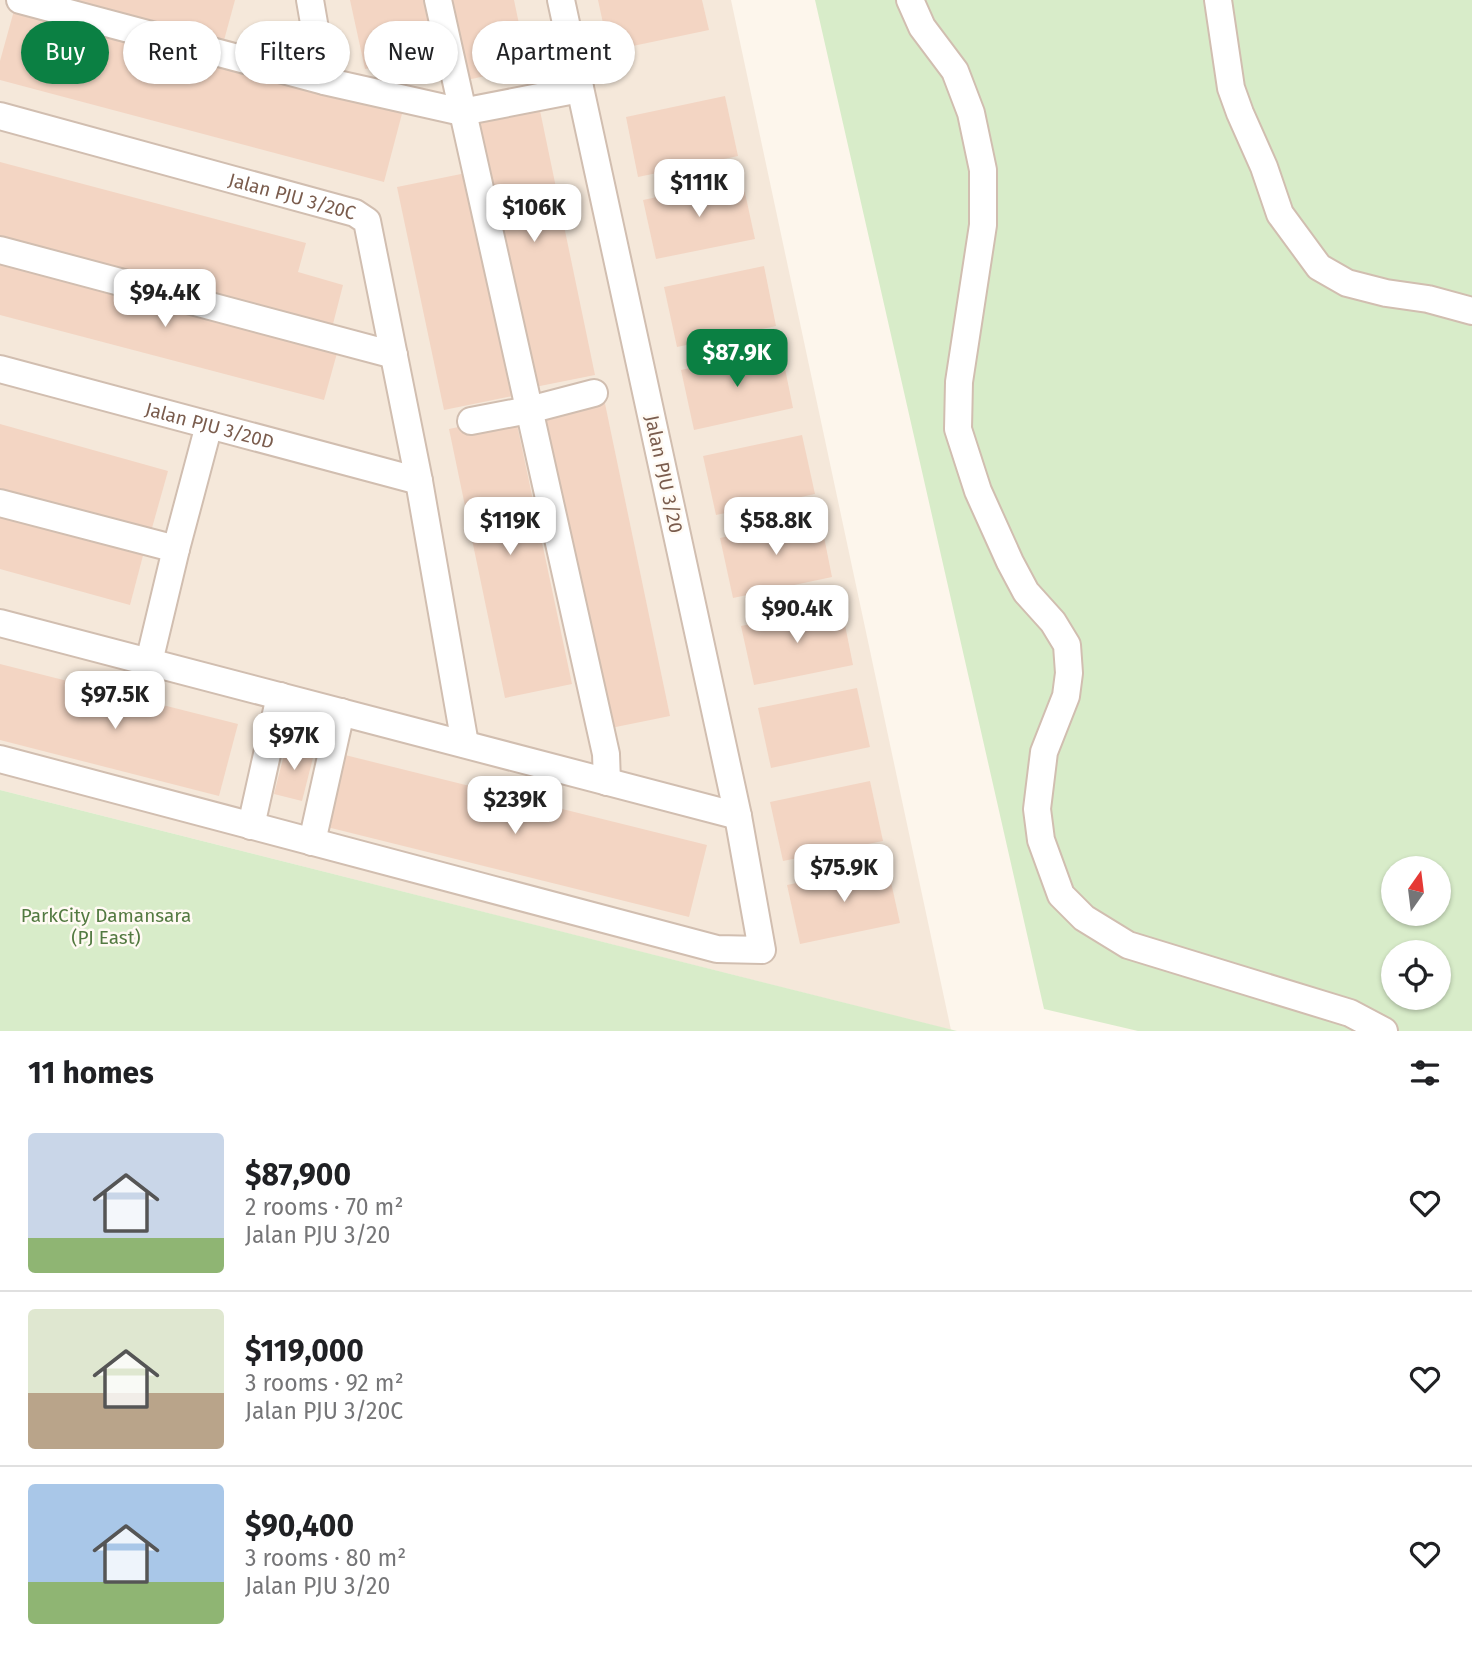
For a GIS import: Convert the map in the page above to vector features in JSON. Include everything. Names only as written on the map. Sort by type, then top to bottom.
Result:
[{"type":"street","points":[[20,0],[235,57]]},
{"type":"street","points":[[310,0],[314,21]]},
{"type":"street","points":[[438,0],[606,754],[607,782]]},
{"type":"street","name":"Jalan PJU 3/20","points":[[312,842],[717,949],[762,950],[738,816],[561,0]]},
{"type":"street","points":[[910,0],[922,27],[955,71],[971,113],[983,170],[983,225],[959,382],[958,429],[978,491],[1010,562],[1026,592],[1053,622],[1068,645],[1066,696],[1044,752],[1037,809],[1041,840],[1061,895],[1084,918],[1128,945],[1350,1013],[1384,1031]]},
{"type":"street","points":[[1218,0],[1231,88],[1240,113],[1264,167],[1280,214],[1319,267],[1347,283],[1472,311]]},
{"type":"street","points":[[337,84],[462,112],[580,89]]},
{"type":"street","name":"Jalan PJU 3/20C","points":[[0,117],[355,213],[367,221],[419,481],[466,744]]},
{"type":"street","points":[[0,250],[394,355]]},
{"type":"street","name":"Jalan PJU 3/20D","points":[[0,369],[419,481]]},
{"type":"street","points":[[471,421],[529,410],[594,393]]},
{"type":"street","points":[[149,662],[209,425]]},
{"type":"street","points":[[0,503],[176,549]]},
{"type":"street","points":[[0,624],[738,816]]},
{"type":"street","points":[[251,826],[280,696]]},
{"type":"street","points":[[0,759],[312,842],[341,712]]},
{"type":"shaded area","points":[[0,0],[731,0],[951,1030],[0,790]]},
{"type":"green space","points":[[815,0],[1472,0],[1472,1031],[1138,1031],[1044,1009]]},
{"type":"green space","name":"ParkCity Damansara (PJ East)","points":[[0,790],[957,1031],[0,1031]]},
{"type":"building","points":[[65,0],[235,0],[223,44],[221,21],[140,21]]},
{"type":"building","points":[[350,0],[426,0],[431,21],[364,21],[364,64]]},
{"type":"building","points":[[445,0],[514,0],[518,21],[472,21],[472,79],[462,81],[458,62],[458,21],[449,21]]},
{"type":"building","points":[[598,0],[702,0],[709,30],[635,46],[635,21],[603,21]]},
{"type":"building","points":[[15,7],[68,21],[21,21],[21,84],[109,84],[109,32],[123,36],[123,84],[221,84],[221,62],[235,65],[235,84],[305,84],[403,110],[384,182],[0,80],[0,61]]},
{"type":"building","points":[[725,96],[738,156],[638,177],[626,117]]},
{"type":"building","points":[[538,101],[595,375],[530,388],[473,114]]},
{"type":"building","points":[[0,162],[306,243],[298,272],[343,285],[333,324],[0,236]]},
{"type":"building","points":[[466,173],[513,396],[444,410],[397,187]]},
{"type":"building","points":[[742,179],[755,239],[656,259],[643,200]]},
{"type":"building","points":[[0,256],[339,346],[324,400],[0,315]]},
{"type":"building","points":[[764,266],[776,326],[677,347],[664,287]]},
{"type":"building","points":[[781,349],[793,408],[694,430],[681,370]]},
{"type":"building","points":[[603,394],[670,716],[601,730],[533,408]]},
{"type":"building","points":[[515,415],[572,684],[505,698],[449,429]]},
{"type":"building","points":[[0,424],[168,471],[150,535],[0,494]]},
{"type":"building","points":[[802,435],[815,494],[716,515],[703,456]]},
{"type":"building","points":[[0,508],[145,548],[130,605],[0,569]]},
{"type":"building","points":[[820,517],[832,577],[733,598],[720,538]]},
{"type":"building","points":[[841,605],[853,665],[754,685],[741,626]]},
{"type":"building","points":[[0,664],[238,724],[219,796],[0,740]]},
{"type":"building","points":[[857,688],[870,747],[771,768],[758,708]]},
{"type":"building","points":[[287,743],[315,750],[302,801],[274,794]]},
{"type":"building","points":[[341,754],[707,845],[689,917],[323,826]]},
{"type":"building","points":[[870,781],[883,841],[783,861],[770,802]]},
{"type":"building","points":[[887,864],[900,923],[800,944],[787,885]]}]
